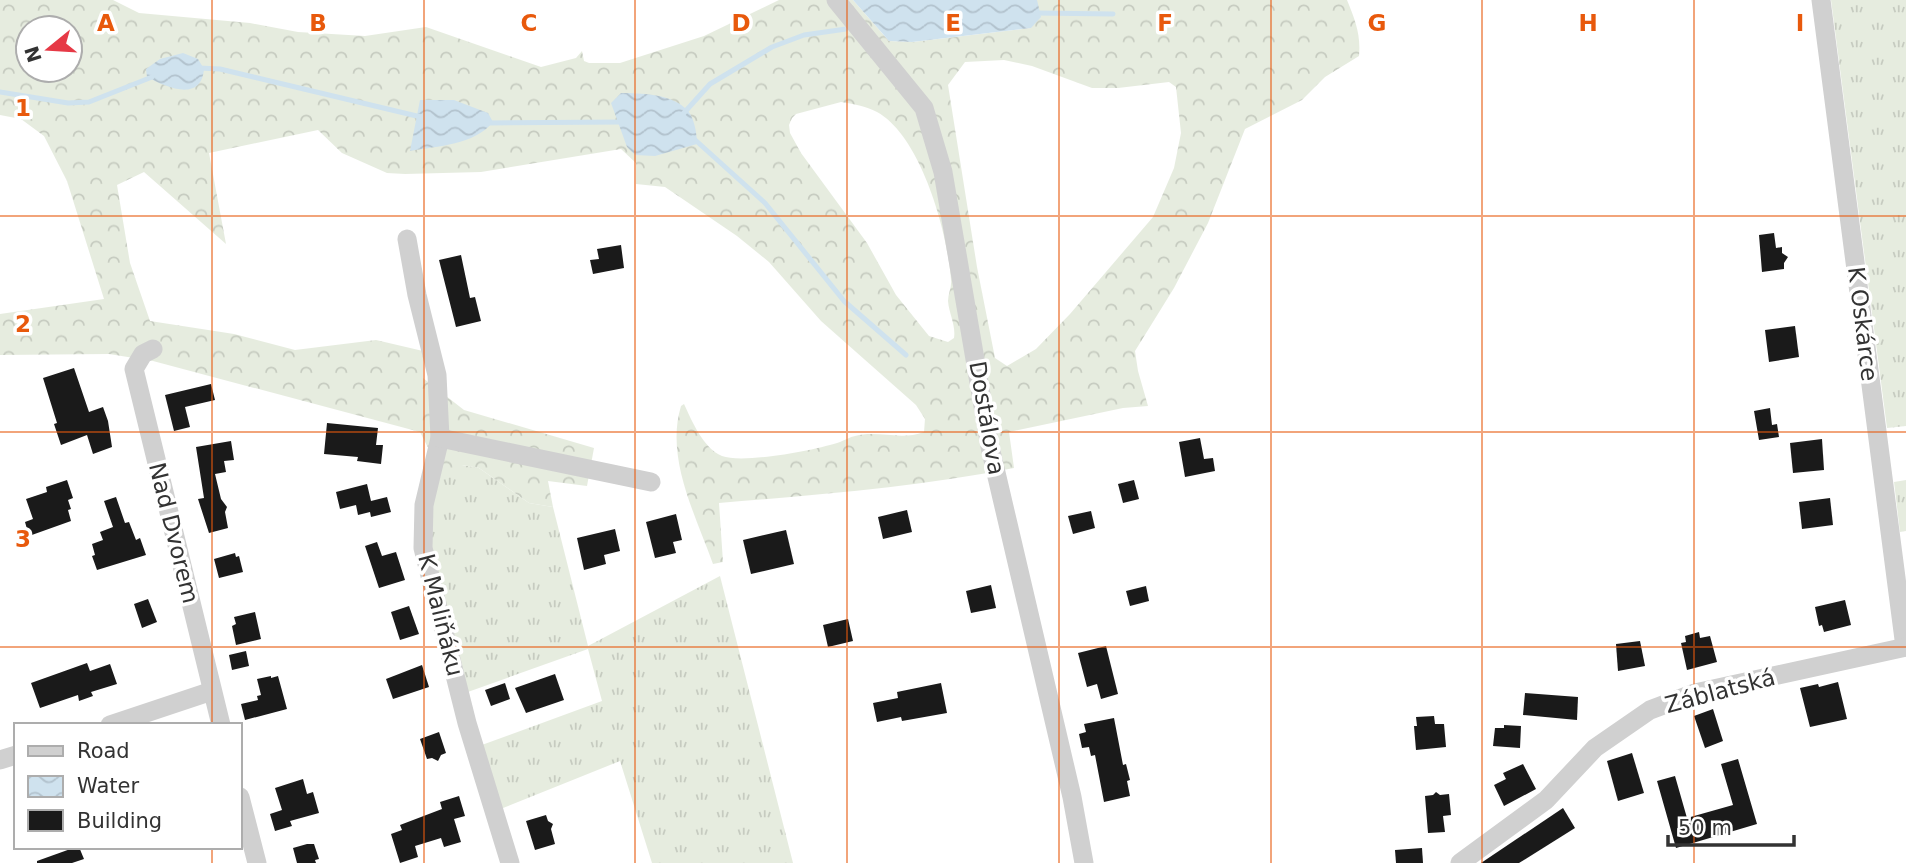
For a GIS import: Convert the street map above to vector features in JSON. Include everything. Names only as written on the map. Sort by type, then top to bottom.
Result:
[{"type":"street","name":"Dostálova","points":[[836,0],[924,108],[943,172],[990,447],[1072,797],[1084,863]]},
{"type":"street","name":"K Oskárce","points":[[1821,0],[1905,647]]},
{"type":"street","name":"K Maliňáku","points":[[407,239],[417,295],[437,375],[440,438],[424,505],[423,548],[467,723],[510,863]]},
{"type":"street","name":"Nad Dvorem","points":[[153,349],[142,354],[134,369],[220,723]]},
{"type":"street","points":[[440,438],[651,482]]},
{"type":"street","name":"Záblatská","points":[[1460,863],[1546,800],[1595,748],[1650,710],[1695,693],[1905,647]]},
{"type":"street","points":[[116,723],[212,691]]},
{"type":"street","points":[[242,805],[257,863]]},
{"type":"green space","points":[[0,0],[113,0],[139,13],[250,23],[298,32],[365,36],[426,27],[541,67],[576,58],[582,51],[584,61],[589,63],[620,63],[704,36],[779,0],[853,0],[889,41],[912,42],[1031,28],[1037,0],[1347,0],[1359,41],[1359,56],[1325,77],[1302,100],[1245,129],[1208,223],[1174,288],[1135,351],[1148,406],[1123,408],[1009,432],[1014,468],[904,485],[719,503],[723,562],[713,564],[691,507],[680,466],[677,426],[681,406],[684,404],[709,447],[722,456],[732,458],[798,452],[864,434],[915,435],[924,432],[925,419],[916,405],[821,321],[769,262],[737,236],[665,187],[636,184],[636,163],[621,149],[481,172],[405,174],[387,173],[342,153],[318,130],[209,153],[226,244],[144,172],[117,185],[130,263],[150,321],[234,334],[295,350],[376,340],[423,351],[423,378],[464,410],[594,448],[587,486],[548,481],[553,507],[529,503],[479,468],[462,465],[448,478],[442,475],[420,432],[153,361],[109,354],[0,355],[0,314],[104,299],[67,181],[44,136],[21,119],[0,115]],"holes":[[[1004,60],[1032,66],[1092,88],[1169,82],[1176,87],[1181,133],[1174,168],[1153,217],[1070,314],[1036,349],[1007,366],[995,358],[977,267],[948,85],[965,62]],[[841,102],[868,108],[893,124],[919,163],[938,213],[949,260],[951,285],[948,301],[954,338],[948,342],[929,336],[896,295],[867,243],[801,153],[790,133],[789,125],[796,114]]]},
{"type":"green space","points":[[1831,0],[1906,0],[1906,426],[1887,428]]},
{"type":"green space","points":[[462,465],[479,468],[529,503],[553,507],[588,646],[720,576],[793,863],[652,863],[620,761],[498,810],[479,746],[602,701],[588,649],[465,693],[429,554],[427,506],[438,466]]},
{"type":"green space","points":[[1906,480],[1906,531],[1900,532],[1894,482]]},
{"type":"water","points":[[853,0],[1037,0],[1041,17],[1031,28],[912,42],[889,41]]},
{"type":"water","points":[[183,53],[198,59],[204,69],[197,86],[182,90],[147,77],[146,69],[160,59]]},
{"type":"water","points":[[621,93],[654,95],[679,103],[693,120],[697,144],[655,156],[635,155],[627,147],[611,103]]},
{"type":"water","points":[[420,100],[454,100],[488,113],[493,122],[476,136],[466,140],[410,151]]},
{"type":"building","points":[[1774,233],[1776,248],[1782,247],[1782,253],[1788,257],[1784,269],[1762,272],[1759,235]]},
{"type":"building","points":[[621,245],[624,268],[593,274],[590,260],[599,259],[597,249]]},
{"type":"building","points":[[461,255],[470,298],[475,297],[481,321],[456,327],[439,260]]},
{"type":"building","points":[[1795,326],[1799,357],[1769,362],[1765,330]]},
{"type":"building","points":[[74,368],[89,412],[103,407],[108,421],[112,447],[93,454],[87,435],[61,445],[43,378]]},
{"type":"building","points":[[211,384],[215,400],[185,407],[190,427],[174,431],[165,395]]},
{"type":"building","points":[[1770,408],[1772,425],[1777,424],[1779,437],[1759,440],[1754,411]]},
{"type":"building","points":[[327,423],[378,428],[376,445],[383,445],[381,464],[357,461],[358,457],[324,454]]},
{"type":"building","points":[[1200,438],[1204,459],[1213,458],[1215,471],[1185,477],[1179,442]]},
{"type":"building","points":[[1822,439],[1824,470],[1793,473],[1790,443]]},
{"type":"building","points":[[231,441],[234,460],[224,461],[226,472],[215,474],[221,499],[227,507],[225,512],[228,528],[209,533],[198,499],[204,498],[196,447]]},
{"type":"building","points":[[67,480],[73,498],[68,500],[71,521],[29,536],[25,522],[33,519],[26,499],[47,492],[46,487]]},
{"type":"building","points":[[1134,480],[1139,499],[1123,503],[1118,484]]},
{"type":"building","points":[[367,484],[371,501],[387,497],[391,512],[371,517],[370,512],[358,515],[356,505],[340,509],[336,492]]},
{"type":"building","points":[[116,497],[125,523],[129,522],[136,540],[140,538],[146,555],[97,570],[92,556],[95,555],[92,544],[103,540],[100,532],[113,527],[104,501]]},
{"type":"building","points":[[1830,498],[1833,525],[1802,529],[1799,502]]},
{"type":"building","points":[[907,510],[912,532],[883,539],[878,517]]},
{"type":"building","points":[[1091,511],[1095,528],[1073,534],[1068,516]]},
{"type":"building","points":[[676,514],[682,540],[673,542],[676,553],[655,558],[646,522]]},
{"type":"building","points":[[615,529],[620,551],[604,555],[606,564],[584,570],[577,538]]},
{"type":"building","points":[[786,530],[794,564],[751,574],[743,540]]},
{"type":"building","points":[[377,542],[382,556],[396,552],[405,580],[379,588],[365,546]]},
{"type":"building","points":[[235,553],[236,557],[239,556],[243,572],[219,578],[214,559]]},
{"type":"building","points":[[991,585],[996,608],[971,613],[966,591]]},
{"type":"building","points":[[1146,586],[1149,601],[1130,606],[1126,591]]},
{"type":"building","points":[[148,599],[157,622],[142,628],[134,604]]},
{"type":"building","points":[[1845,600],[1851,625],[1824,632],[1822,625],[1819,626],[1815,607]]},
{"type":"building","points":[[409,606],[419,634],[400,640],[391,612]]},
{"type":"building","points":[[255,612],[261,639],[236,645],[232,626],[236,624],[234,617]]},
{"type":"building","points":[[848,619],[853,641],[828,647],[823,625]]},
{"type":"building","points":[[1699,632],[1700,638],[1710,636],[1717,662],[1687,670],[1681,643],[1686,642],[1685,636]]},
{"type":"building","points":[[1640,641],[1645,666],[1618,671],[1616,644]]},
{"type":"building","points":[[1106,646],[1118,694],[1101,699],[1097,684],[1087,687],[1078,653]]},
{"type":"building","points":[[246,651],[249,666],[232,670],[229,655]]},
{"type":"building","points":[[87,663],[90,671],[110,664],[117,684],[91,692],[93,696],[79,701],[78,695],[40,708],[31,683]]},
{"type":"building","points":[[422,665],[429,687],[393,699],[386,679]]},
{"type":"building","points":[[555,674],[564,700],[526,713],[515,688]]},
{"type":"building","points":[[278,676],[287,709],[245,720],[241,704],[258,700],[257,696],[261,695],[257,679]]},
{"type":"building","points":[[1838,682],[1847,719],[1810,727],[1800,688]]},
{"type":"building","points":[[505,683],[510,699],[491,706],[485,690]]},
{"type":"building","points":[[941,683],[947,713],[902,721],[901,717],[877,722],[873,703],[898,698],[897,692]]},
{"type":"building","points":[[1525,693],[1578,697],[1577,720],[1523,715]]},
{"type":"building","points":[[1713,709],[1723,741],[1705,748],[1694,716]]},
{"type":"building","points":[[1434,716],[1435,724],[1444,724],[1446,747],[1416,750],[1416,717]]},
{"type":"building","points":[[1114,718],[1123,765],[1126,764],[1130,780],[1127,781],[1130,796],[1104,802],[1095,755],[1091,756],[1089,747],[1082,748],[1079,734],[1086,732],[1084,724]]},
{"type":"building","points":[[1504,725],[1521,726],[1520,748],[1493,746],[1495,728],[1504,728]]},
{"type":"building","points":[[439,732],[446,753],[441,755],[438,761],[427,759],[420,739]]},
{"type":"building","points":[[1632,753],[1644,793],[1618,801],[1607,761]]},
{"type":"building","points":[[1738,759],[1757,824],[1676,848],[1657,781],[1675,776],[1687,818],[1733,805],[1721,764]]},
{"type":"building","points":[[1523,764],[1536,789],[1504,806],[1494,785],[1506,779],[1503,773]]},
{"type":"building","points":[[303,779],[307,794],[313,792],[319,813],[290,821],[292,826],[275,831],[270,814],[282,810],[275,788]]},
{"type":"building","points":[[1436,792],[1440,795],[1449,794],[1451,815],[1443,816],[1445,832],[1428,833],[1425,796]]},
{"type":"building","points":[[459,796],[465,816],[454,819],[461,842],[444,847],[441,838],[415,846],[418,857],[400,863],[391,834],[402,830],[400,825],[442,809],[440,802]]},
{"type":"building","points":[[1563,808],[1575,828],[1519,863],[1481,863]]},
{"type":"building","points":[[546,815],[548,821],[553,824],[551,829],[555,844],[535,850],[526,821]]},
{"type":"building","points":[[314,844],[319,859],[315,860],[316,863],[297,863],[293,848]]},
{"type":"building","points":[[1422,848],[1423,863],[1396,863],[1395,850]]},
{"type":"building","points":[[70,849],[80,849],[84,859],[72,863],[37,861]]},
{"type":"waterway","points":[[1036,13],[1113,14]]},
{"type":"waterway","points":[[683,114],[710,84],[772,47],[804,35],[846,29]]},
{"type":"waterway","points":[[199,68],[220,69],[421,117]]},
{"type":"waterway","points":[[0,92],[68,103],[89,102],[152,77]]},
{"type":"waterway","points":[[487,123],[624,122]]},
{"type":"waterway","points":[[693,138],[765,203],[844,301],[906,355]]}]
